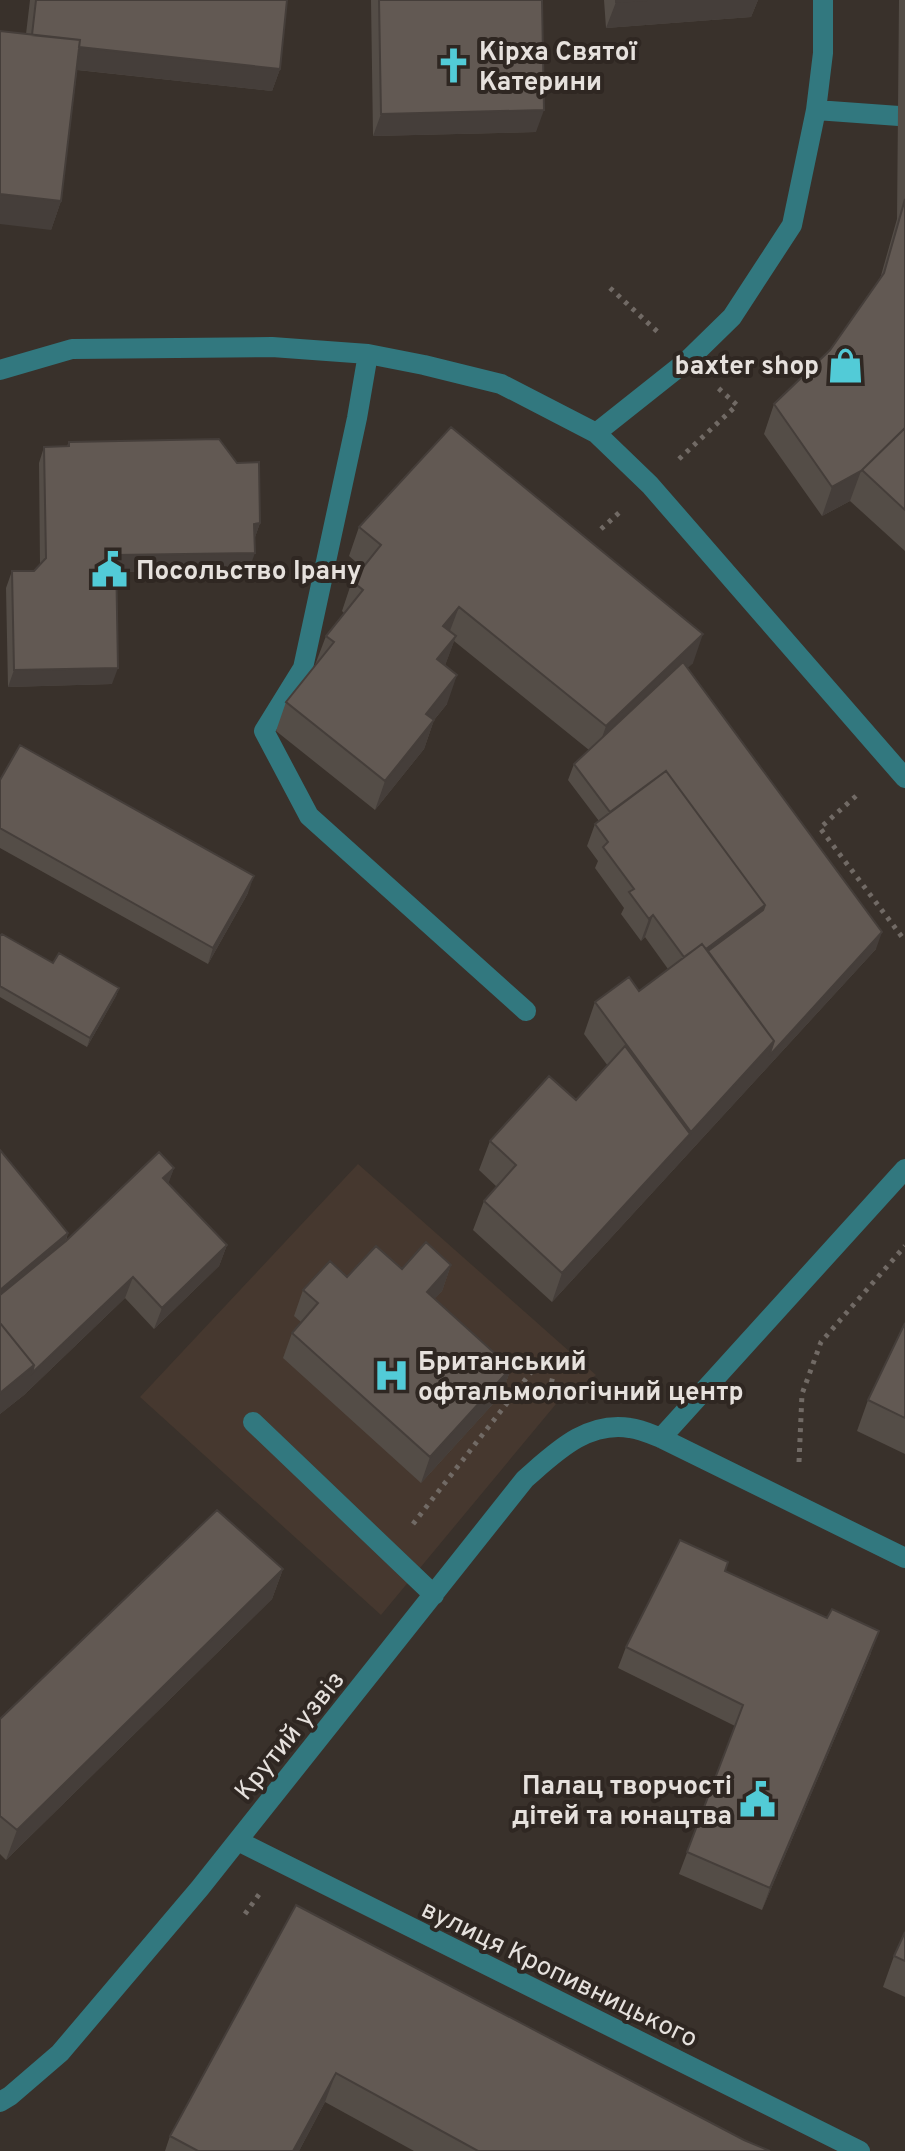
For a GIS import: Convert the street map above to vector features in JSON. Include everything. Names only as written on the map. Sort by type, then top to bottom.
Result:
[{"type":"street","points":[[596,433],[688,360],[732,317],[792,225],[816,110],[823,53],[823,0]]},
{"type":"street","points":[[816,110],[899,116]]},
{"type":"street","points":[[0,370],[72,349],[272,347],[368,354],[501,384],[596,433],[650,485],[905,778]]},
{"type":"street","points":[[368,354],[303,668],[264,731],[309,816],[526,1011]]},
{"type":"street","points":[[905,1169],[661,1438],[905,1558]]},
{"type":"street","points":[[253,1422],[434,1595]]},
{"type":"street","name":"Крутий узвіз","points":[[0,2102],[60,2053],[200,1888],[525,1479],[564,1445],[595,1428],[629,1428],[661,1438]]},
{"type":"street","name":"вулиця Кропивницького","points":[[238,1841],[860,2151]]},
{"type":"path","points":[[856,796],[820,828],[905,941]]},
{"type":"path","points":[[799,1467],[802,1394],[821,1342],[905,1246]]},
{"type":"path","points":[[390,1554],[539,1362],[554,1372],[549,1392]]},
{"type":"shaded area","points":[[358,1164],[596,1375],[556,1404],[381,1615],[140,1397]]},
{"type":"building","points":[[36,0],[287,0],[280,69],[79,47],[80,40],[32,35]]},
{"type":"building","name":"Кірха Святої Катерини","points":[[379,0],[542,0],[544,110],[381,114]]},
{"type":"building","points":[[0,31],[80,40],[61,201],[0,194]]},
{"type":"building","points":[[905,199],[905,428],[861,471],[832,487],[774,404],[830,350],[884,273]]},
{"type":"building","points":[[451,427],[703,634],[606,726],[459,607],[443,626],[456,636],[437,659],[457,675],[426,714],[434,720],[385,781],[286,702],[334,642],[326,636],[363,590],[352,581],[381,545],[359,527]]},
{"type":"building","points":[[905,428],[905,510],[862,470]]},
{"type":"building","name":"Посольство Ірану","points":[[219,439],[237,463],[259,462],[260,523],[254,524],[255,553],[116,555],[118,668],[14,670],[12,571],[34,571],[46,558],[44,447],[69,446],[69,442]]},
{"type":"building","points":[[683,662],[882,932],[769,1056],[774,1041],[708,951],[763,910],[765,905],[666,771],[610,812],[574,764]]},
{"type":"building","points":[[20,745],[254,876],[213,948],[0,828],[0,780]]},
{"type":"building","points":[[666,771],[765,905],[706,949],[702,944],[684,957],[653,915],[649,919],[629,892],[634,889],[603,847],[608,842],[595,824]]},
{"type":"building","points":[[2,934],[53,963],[59,953],[119,988],[90,1038],[0,986]]},
{"type":"building","points":[[702,944],[774,1041],[691,1132],[595,1002],[629,977],[639,991]]},
{"type":"building","points":[[625,1046],[690,1134],[562,1273],[484,1201],[516,1165],[490,1141],[549,1076],[576,1100]]},
{"type":"building","points":[[0,1150],[68,1233],[0,1290]]},
{"type":"building","points":[[159,1152],[174,1168],[163,1178],[227,1245],[162,1308],[133,1277],[32,1373],[34,1365],[0,1323],[0,1295],[66,1241]]},
{"type":"building","name":"Британський офтальмологічний центр","points":[[426,1242],[451,1265],[427,1292],[511,1368],[430,1457],[292,1333],[318,1303],[303,1290],[330,1261],[347,1277],[376,1246],[402,1269]]},
{"type":"building","points":[[0,1323],[34,1365],[0,1393]]},
{"type":"building","points":[[905,1323],[905,1418],[868,1400]]},
{"type":"building","points":[[217,1510],[283,1569],[17,1830],[0,1816],[0,1719]]},
{"type":"building","name":"Палац творчості дітей та юнацтва","points":[[680,1540],[728,1562],[725,1571],[827,1618],[832,1609],[879,1631],[770,1888],[687,1852],[743,1705],[626,1647]]},
{"type":"building","points":[[296,1905],[770,2151],[478,2151],[336,2073],[293,2151],[198,2151],[170,2136]]},
{"type":"building","points":[[905,1932],[905,1961],[894,1956]]},
{"type":"place","name":"Кірха Святої Катерини","points":[[453,66]]},
{"type":"place","name":"baxter shop","points":[[845,365]]},
{"type":"place","name":"Посольство Ірану","points":[[110,570]]},
{"type":"place","name":"Британський офтальмологічний центр","points":[[392,1376]]},
{"type":"place","name":"Палац творчості дітей та юнацтва","points":[[758,1800]]}]
